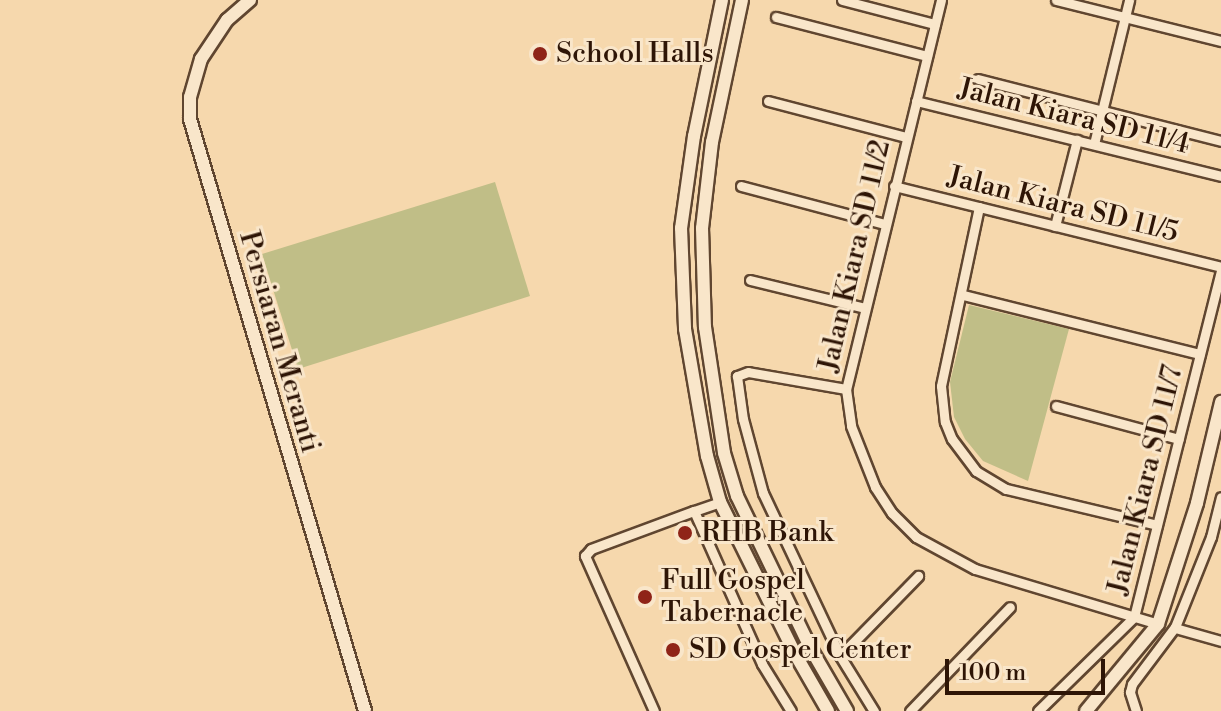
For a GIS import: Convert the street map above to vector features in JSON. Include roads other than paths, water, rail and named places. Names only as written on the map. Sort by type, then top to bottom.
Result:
[{"type":"main road","name":"Persiaran Meranti","points":[[250,0],[227,20],[201,59],[190,97],[190,119],[365,711]]},
{"type":"main road","points":[[722,0],[694,136],[681,228],[685,329],[707,456],[720,502],[794,652],[828,711]]},
{"type":"main road","points":[[742,0],[710,157],[702,228],[705,327],[724,453],[737,496],[811,649],[847,711]]},
{"type":"main road","points":[[1086,711],[1158,624],[1217,439],[1221,402]]},
{"type":"street","points":[[842,0],[935,24]]},
{"type":"street","name":"Jalan Kiara SD 11/2","points":[[941,0],[846,389],[851,426],[875,487],[892,513],[916,537],[975,569],[1158,624]]},
{"type":"street","points":[[1056,0],[1221,41]]},
{"type":"street","points":[[1094,144],[1129,0]]},
{"type":"street","points":[[776,17],[927,56]]},
{"type":"street","points":[[978,79],[1221,141]]},
{"type":"street","points":[[768,101],[906,137]]},
{"type":"street","name":"Jalan Kiara SD 11/4","points":[[916,101],[1221,176]]},
{"type":"street","points":[[1055,226],[1077,140]]},
{"type":"street","points":[[741,186],[885,224]]},
{"type":"street","name":"Jalan Kiara SD 11/5","points":[[894,186],[1221,268]]},
{"type":"street","points":[[979,207],[941,396],[945,422],[961,455],[976,471],[1006,489],[1157,525]]},
{"type":"street","name":"Jalan Kiara SD 11/7","points":[[1038,711],[1134,617],[1221,268]]},
{"type":"street","points":[[750,280],[865,308]]},
{"type":"street","points":[[963,295],[1200,354]]},
{"type":"street","points":[[846,389],[739,373],[737,381],[743,419],[763,493],[840,656],[874,711]]},
{"type":"street","points":[[1056,406],[1179,439]]},
{"type":"street","points":[[1136,711],[1130,692],[1132,684],[1175,628],[1216,539],[1221,497]]},
{"type":"street","points":[[654,711],[586,553],[720,502]]},
{"type":"street","points":[[694,511],[762,664],[791,711]]},
{"type":"street","points":[[840,656],[918,576]]},
{"type":"street","points":[[910,711],[1010,607]]},
{"type":"street","points":[[1175,628],[1221,641]]},
{"type":"place","name":"School Halls","points":[[540,54]]},
{"type":"place","name":"RHB Bank","points":[[685,533]]},
{"type":"place","name":"Full Gospel Tabernacle","points":[[645,597]]},
{"type":"place","name":"SD Gospel Center","points":[[673,650]]}]
